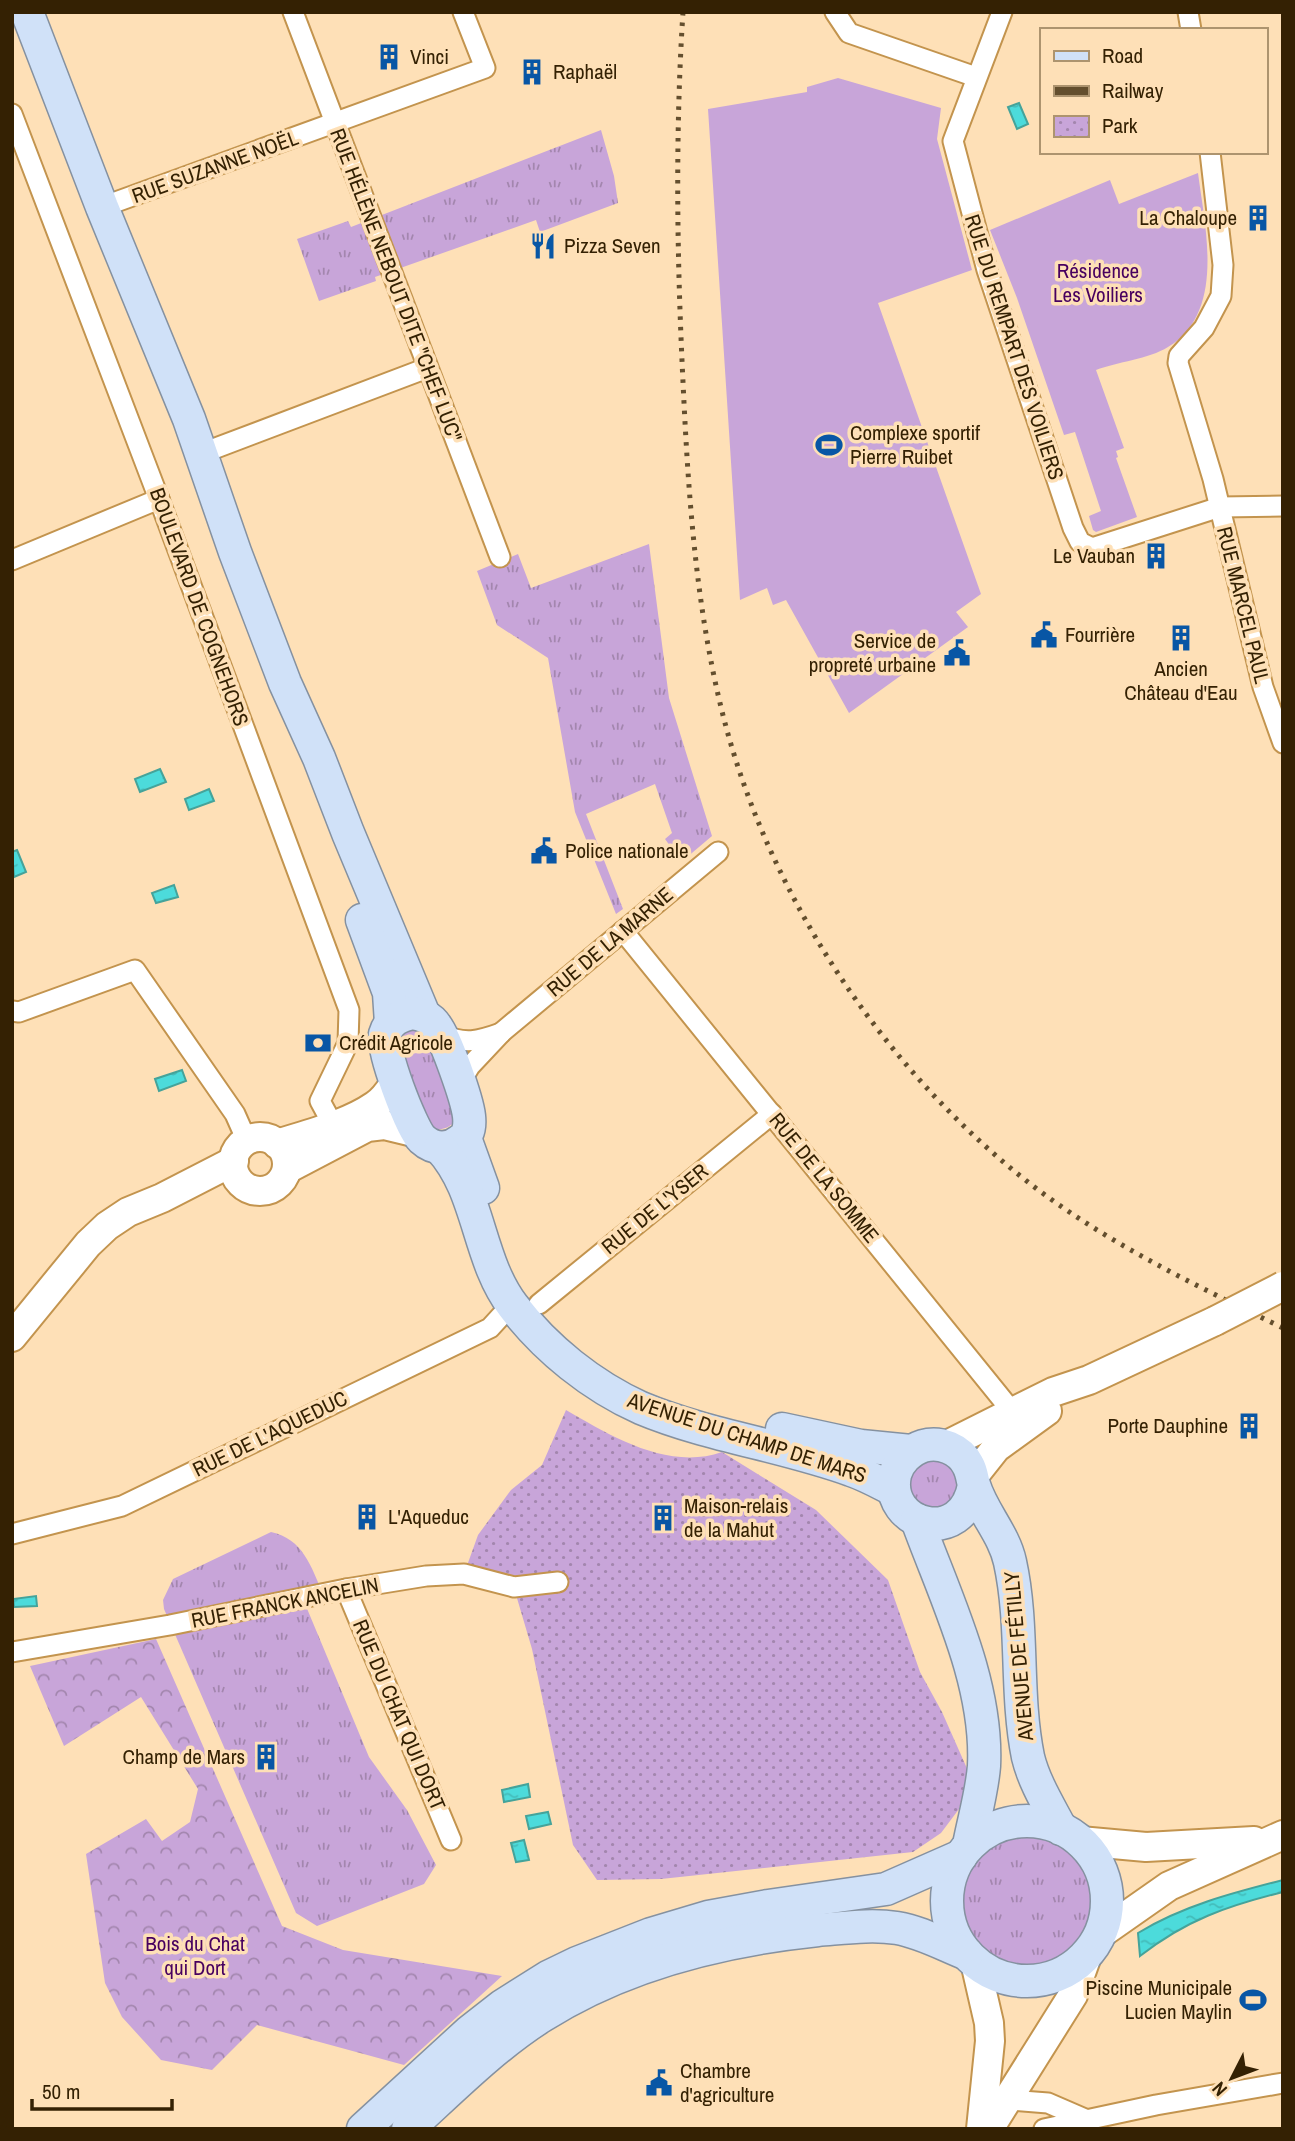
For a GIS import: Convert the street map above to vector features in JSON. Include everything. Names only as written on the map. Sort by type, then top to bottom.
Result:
[{"type":"main road","name":"BOULEVARD DE COGNEHORS","points":[[27,12],[189,419],[234,552],[285,683],[459,1084],[469,1113],[468,1131],[441,1139]]},
{"type":"main road","name":"BOULEVARD DE COGNEHORS","points":[[104,211],[117,282],[206,512],[234,552]]},
{"type":"main road","name":"BOULEVARD DE COGNEHORS","points":[[285,683],[304,763],[389,993],[391,1023],[385,1034],[384,1044],[396,1081]]},
{"type":"main road","points":[[391,1023],[401,1016],[413,1013],[433,1025]]},
{"type":"main road","points":[[282,1156],[333,1125],[374,1106],[386,1096],[396,1081]]},
{"type":"main road","name":"AVENUE DU CHAMP DE MARS","points":[[396,1081],[441,1139],[511,1262],[537,1333],[571,1364],[590,1379],[634,1404],[736,1439],[850,1470],[894,1490]]},
{"type":"main road","points":[[282,1156],[367,1127],[384,1125],[441,1139]]},
{"type":"main road","points":[[12,1337],[88,1244],[107,1226],[128,1212],[162,1198],[262,1138],[282,1156]]},
{"type":"main road","points":[[240,1151],[234,1169],[241,1184],[256,1191],[279,1184],[282,1156]]},
{"type":"main road","points":[[973,1481],[968,1464],[958,1453],[945,1446],[933,1444],[911,1451],[901,1462],[895,1475],[894,1490],[906,1513],[917,1520],[935,1524],[950,1521],[967,1507],[973,1481],[1018,1419],[1053,1392],[1089,1380],[1283,1286]]},
{"type":"main road","name":"AVENUE DU CHAMP DE MARS","points":[[525,1304],[552,1320],[584,1350],[627,1378],[651,1388],[732,1415],[811,1436],[862,1446],[911,1451]]},
{"type":"main road","points":[[945,1446],[1018,1419]]},
{"type":"main road","name":"AVENUE DE FÉTILLY","points":[[973,1481],[1010,1559],[1016,1597],[1020,1688],[1028,1756],[1033,1774],[1070,1835]]},
{"type":"main road","name":"AVENUE DE FÉTILLY","points":[[917,1520],[970,1664],[980,1712],[984,1766],[965,1851]]},
{"type":"main road","points":[[363,2129],[470,2031],[502,2006],[548,1977],[577,1963],[638,1938],[708,1917],[758,1907],[886,1889],[965,1851],[994,1828],[1011,1822],[1045,1823],[1070,1835],[1092,1854],[1101,1870],[1105,1886],[1105,1919],[1073,1995],[1032,2063],[997,2099],[981,2129]]},
{"type":"main road","points":[[1070,1835],[1146,1847],[1275,1838]]},
{"type":"main road","points":[[408,2129],[490,2054],[542,2016],[590,1990],[658,1963],[743,1939],[848,1927],[897,1928],[920,1934],[971,1958],[990,1972],[1007,1979],[1042,1980],[1075,1965],[1094,1944],[1169,1886],[1275,1838]]},
{"type":"main road","points":[[965,1851],[953,1871],[947,1903],[949,1920],[956,1938],[971,1958],[989,2023],[997,2099],[989,2129]]},
{"type":"street","name":"RUE HÉLÈNE NEBOUT DITE \"CHEF LUC\"","points":[[293,12],[500,557]]},
{"type":"street","name":"RUE SUZANNE NOËL","points":[[104,211],[485,68],[463,12]]},
{"type":"street","points":[[835,12],[849,33],[976,77]]},
{"type":"street","name":"RUE DU REMPART DES VOILIERS","points":[[1002,12],[953,141],[987,270],[1080,542],[1092,548],[1220,507],[1283,506]]},
{"type":"street","name":"BOULEVARD DE COGNEHORS","points":[[12,114],[349,1010],[348,1043],[320,1101],[333,1125]]},
{"type":"street","name":"RUE MARCEL PAUL","points":[[1210,154],[1223,265],[1221,296],[1209,320],[1179,356],[1178,363],[1220,507],[1263,687],[1283,743]]},
{"type":"street","points":[[200,454],[427,368]]},
{"type":"street","points":[[12,560],[159,499]]},
{"type":"street","name":"RUE DE LA MARNE","points":[[459,1084],[470,1066],[502,1032],[718,852]]},
{"type":"street","name":"RUE DE LA SOMME","points":[[623,931],[1018,1419]]},
{"type":"street","points":[[12,1011],[19,1012],[135,970],[235,1114],[240,1151]]},
{"type":"street","name":"RUE DE LA MARNE","points":[[433,1025],[454,1040],[470,1042],[502,1032]]},
{"type":"street","name":"RUE DE L'YSER","points":[[525,1304],[772,1114]]},
{"type":"street","name":"RUE DE L'AQUEDUC","points":[[12,1534],[122,1506],[490,1328],[525,1304]]},
{"type":"street","name":"RUE FRANCK ANCELIN","points":[[12,1652],[426,1576],[464,1574],[513,1587],[558,1582]]},
{"type":"street","name":"RUE DU CHAT QUI DORT","points":[[346,1589],[451,1840]]},
{"type":"street","points":[[1032,2063],[1037,2093],[1048,2103],[1084,2119]]},
{"type":"street","points":[[1044,2129],[1084,2119],[1283,2084]]},
{"type":"street","points":[[997,2099],[1048,2103]]},
{"type":"green space","name":"Complexe sportif Pierre Ruibet","points":[[838,78],[941,108],[937,139],[972,270],[878,303],[981,594],[956,612],[968,627],[849,713],[786,600],[773,605],[767,588],[740,600],[708,109],[807,92],[807,87]]},
{"type":"green space","points":[[601,130],[614,176],[618,203],[540,232],[536,220],[375,277],[376,281],[319,301],[297,239],[348,221],[351,227]]},
{"type":"green space","name":"Résidence Les Voiliers","points":[[1198,173],[1207,243],[1207,267],[1205,291],[1198,313],[1186,332],[1168,347],[1152,355],[1096,370],[1124,448],[1116,451],[1116,458],[1137,517],[1096,532],[1089,516],[1101,511],[1075,432],[1064,435],[1017,298],[990,230],[1110,180],[1119,204]]},
{"type":"green space","points":[[649,544],[669,698],[712,836],[686,858],[677,847],[673,850],[665,839],[672,833],[655,784],[586,814],[623,909],[616,914],[575,812],[548,658],[497,625],[477,571],[518,554],[531,588]]},
{"type":"green space","points":[[414,1030],[428,1033],[456,1092],[459,1113],[457,1119],[444,1129],[430,1129],[397,1045],[405,1033]]},
{"type":"green space","points":[[566,1410],[621,1440],[661,1454],[702,1457],[722,1452],[816,1510],[888,1580],[920,1672],[942,1712],[969,1773],[959,1809],[941,1833],[913,1852],[661,1879],[597,1880],[573,1845],[532,1649],[514,1588],[464,1574],[478,1535],[511,1490],[542,1465]]},
{"type":"green space","points":[[933,1458],[951,1464],[961,1481],[953,1507],[918,1510],[906,1480],[918,1463]]},
{"type":"green space","points":[[271,1532],[291,1541],[310,1564],[323,1594],[303,1599],[369,1757],[407,1810],[436,1865],[424,1884],[317,1926],[296,1913],[164,1609],[163,1600],[173,1579]]},
{"type":"green space","name":"Bois du Chat qui Dort","points":[[156,1639],[282,1926],[343,1950],[502,1976],[404,2065],[257,2025],[212,2070],[161,2060],[122,2017],[105,1983],[86,1854],[146,1819],[162,1841],[190,1822],[198,1789],[141,1697],[64,1746],[30,1666]]},
{"type":"green space","points":[[1025,1831],[1051,1837],[1073,1851],[1087,1873],[1093,1899],[1087,1925],[1073,1947],[1051,1961],[1025,1967],[999,1961],[977,1947],[963,1925],[957,1899],[963,1873],[977,1851],[999,1837]]},
{"type":"water","points":[[1019,103],[1028,124],[1017,129],[1008,107]]},
{"type":"water","points":[[160,769],[166,782],[140,792],[135,779]]},
{"type":"water","points":[[209,789],[214,801],[189,810],[185,799]]},
{"type":"water","points":[[17,850],[26,872],[14,877],[12,852]]},
{"type":"water","points":[[174,885],[178,897],[156,903],[152,893]]},
{"type":"water","points":[[182,1070],[186,1081],[159,1091],[155,1079]]},
{"type":"water","points":[[36,1596],[37,1606],[14,1607],[13,1599]]},
{"type":"water","points":[[528,1784],[530,1797],[504,1802],[502,1790]]},
{"type":"water","points":[[548,1812],[551,1824],[529,1829],[526,1816]]},
{"type":"water","points":[[524,1840],[529,1860],[516,1862],[511,1843]]},
{"type":"water","points":[[1283,1880],[1283,1892],[1208,1916],[1157,1943],[1140,1956],[1138,1933],[1172,1915],[1208,1901]]},
{"type":"railway","points":[[683,12],[678,244],[685,422],[694,543],[704,624],[720,703],[740,773],[766,841],[799,908],[837,972],[881,1033],[929,1090],[981,1142],[1037,1189],[1095,1229],[1156,1264],[1283,1328]]},
{"type":"place","name":"Vinci","points":[[389,57]]},
{"type":"place","name":"Raphaël","points":[[532,72]]},
{"type":"place","name":"La Chaloupe","points":[[1258,218]]},
{"type":"place","name":"Pizza Seven","points":[[543,246]]},
{"type":"place","name":"Complexe sportif Pierre Ruibet","points":[[829,445]]},
{"type":"place","name":"Le Vauban","points":[[1156,556]]},
{"type":"place","name":"Fourrière","points":[[1044,635]]},
{"type":"place","name":"Ancien Château d'Eau","points":[[1181,638]]},
{"type":"place","name":"Service de propreté urbaine","points":[[957,653]]},
{"type":"place","name":"Police nationale","points":[[544,851]]},
{"type":"place","name":"Crédit Agricole","points":[[318,1043]]},
{"type":"place","name":"Porte Dauphine","points":[[1249,1426]]},
{"type":"place","name":"L'Aqueduc","points":[[367,1517]]},
{"type":"place","name":"Maison-relais de la Mahut","points":[[663,1518]]},
{"type":"place","name":"Champ de Mars","points":[[266,1757]]},
{"type":"place","name":"Piscine Municipale Lucien Maylin","points":[[1253,2000]]},
{"type":"place","name":"Chambre d'agriculture","points":[[659,2083]]}]
